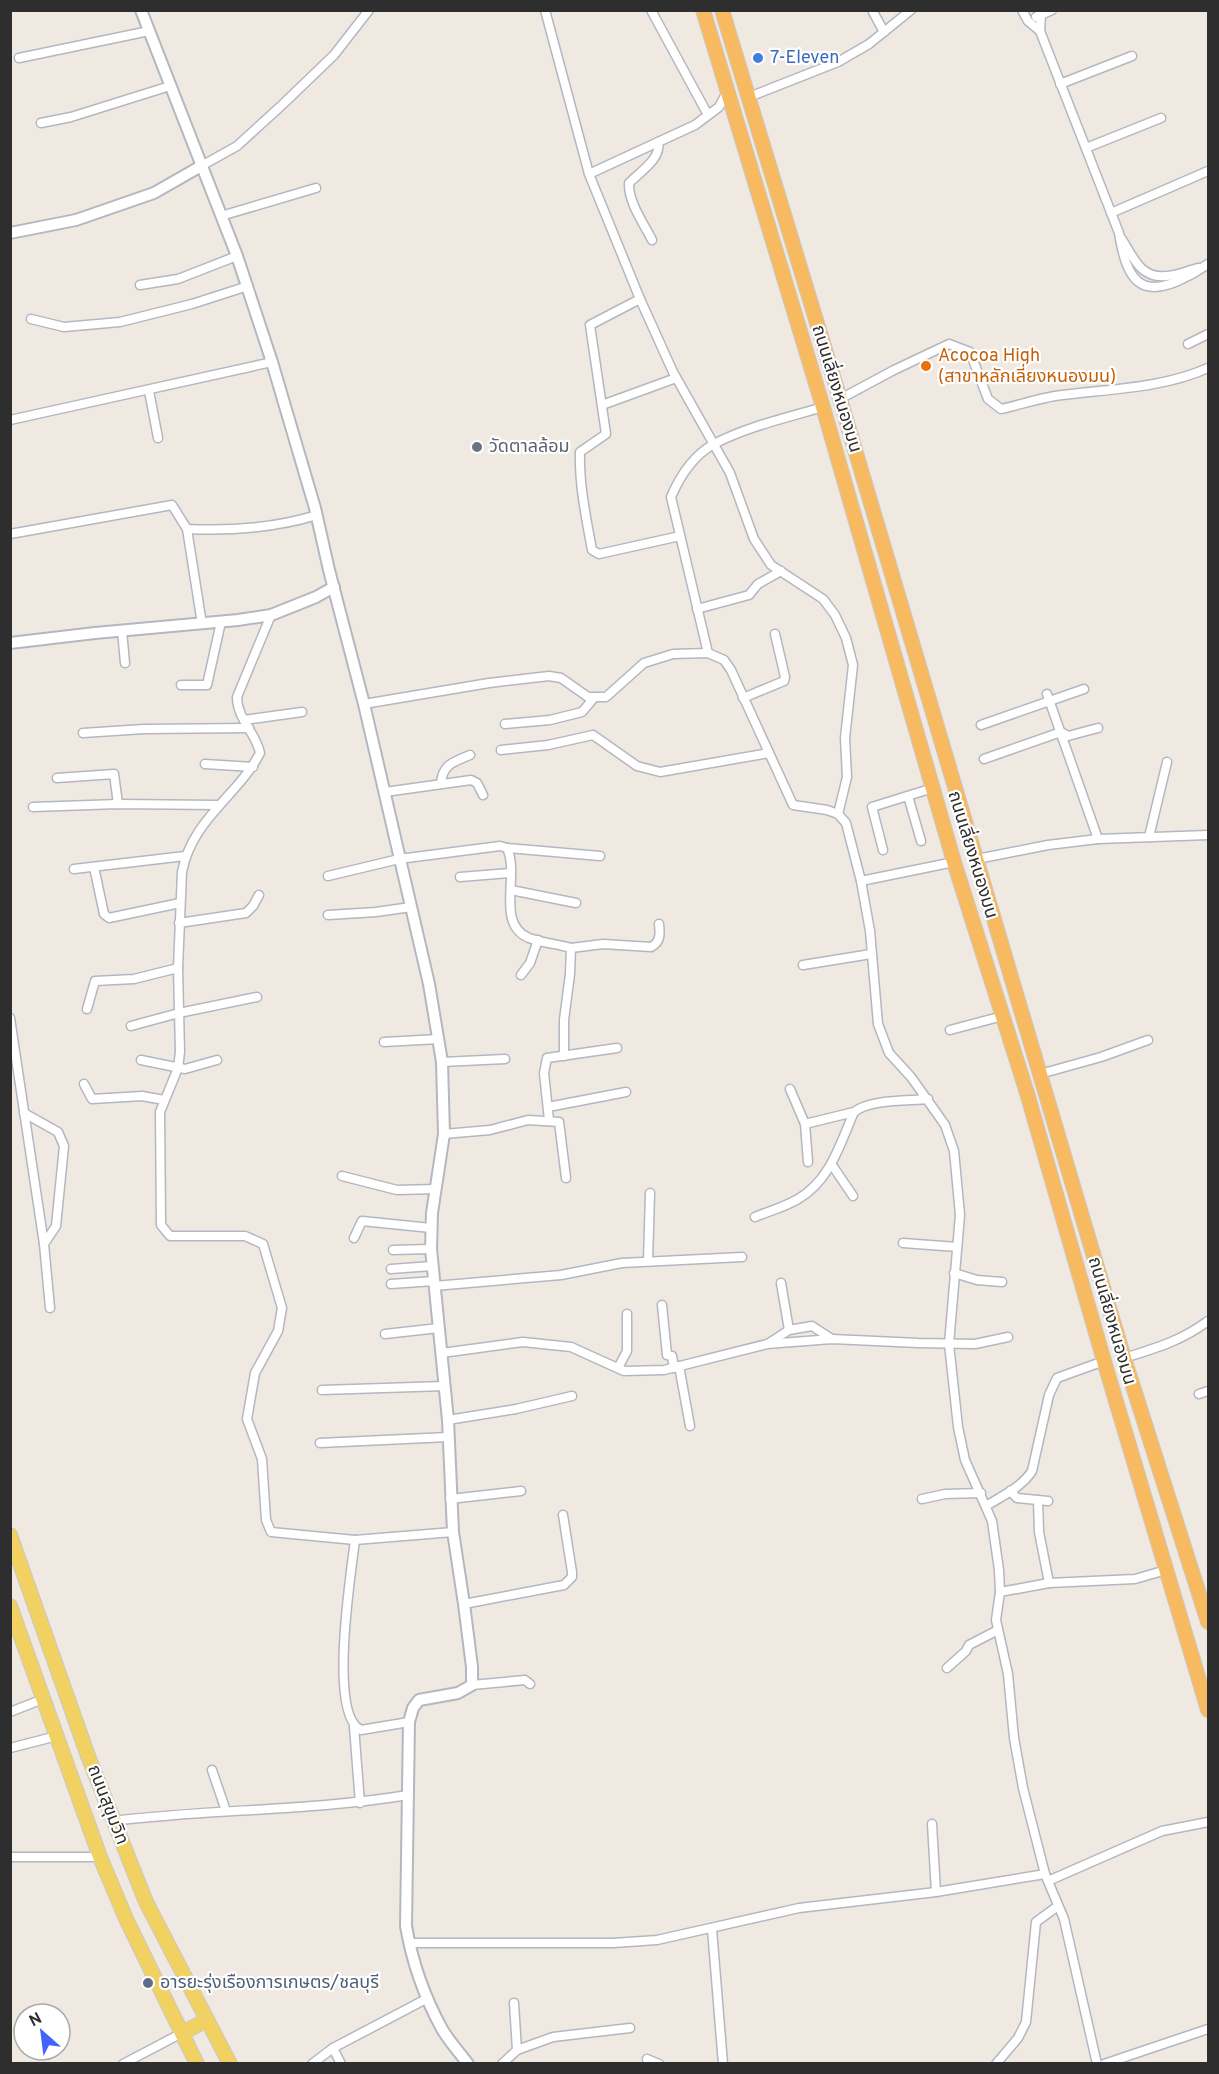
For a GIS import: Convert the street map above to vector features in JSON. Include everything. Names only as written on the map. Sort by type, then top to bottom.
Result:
[{"type":"highway","name":"ถนนเลี่ยงหนองมน","points":[[703,10],[823,407],[954,862],[1030,1104],[1104,1361],[1209,1710]]},
{"type":"highway","name":"ถนนเลี่ยงหนองมน","points":[[722,10],[840,399],[1124,1358],[1209,1622]]},
{"type":"highway","points":[[902,681],[922,674]]},
{"type":"highway","points":[[1178,1610],[1202,1602]]},
{"type":"main road","name":"ถนนสุขุมวิท","points":[[10,1535],[88,1756],[146,1902],[230,2064]]},
{"type":"main road","name":"ถนนสุขุมวิท","points":[[10,1606],[100,1857],[127,1921],[197,2064]]},
{"type":"main road","points":[[182,2033],[207,2020]]},
{"type":"street","points":[[141,10],[237,256],[272,362],[317,515],[364,704],[429,984],[442,1062],[444,1134],[431,1227],[432,1266],[445,1386],[453,1532],[472,1667],[472,1686]]},
{"type":"street","points":[[10,233],[76,220],[154,193],[237,146],[334,55],[369,10]]},
{"type":"street","points":[[545,10],[589,174],[640,299],[676,378],[730,473],[754,539],[771,565],[823,599],[835,615],[846,638],[853,665],[846,718],[847,777],[838,814]]},
{"type":"street","points":[[651,10],[708,115]]},
{"type":"street","points":[[872,10],[884,32]]},
{"type":"street","points":[[749,97],[838,62],[869,44],[912,10]]},
{"type":"street","points":[[1022,10],[1028,21],[1040,31]]},
{"type":"street","points":[[1028,21],[1040,13],[1052,10]]},
{"type":"street","points":[[1040,13],[1040,31],[1060,84],[1119,233],[1140,268],[1146,273],[1168,276],[1205,266]]},
{"type":"street","points":[[19,58],[150,31]]},
{"type":"street","points":[[1060,84],[1132,56]]},
{"type":"street","points":[[41,123],[71,117],[170,86]]},
{"type":"street","points":[[589,174],[695,125],[719,107],[727,92]]},
{"type":"street","points":[[1086,148],[1161,118]]},
{"type":"street","points":[[652,240],[632,201],[629,183],[656,156],[660,149],[658,142]]},
{"type":"street","points":[[1111,213],[1209,171]]},
{"type":"street","points":[[221,216],[316,188]]},
{"type":"street","points":[[1119,233],[1126,265],[1144,287],[1154,288],[1165,285],[1188,277],[1205,266]]},
{"type":"street","points":[[140,285],[178,279],[237,256]]},
{"type":"street","points":[[31,320],[64,327],[120,322],[248,286]]},
{"type":"street","points":[[640,299],[590,325],[606,434],[580,452],[579,470],[584,511],[592,550],[599,554],[680,536]]},
{"type":"street","points":[[1188,344],[1209,334]]},
{"type":"street","points":[[840,399],[949,344],[970,352],[988,399],[1001,409],[1051,397],[1166,383],[1209,368]]},
{"type":"street","points":[[10,420],[272,362]]},
{"type":"street","points":[[602,405],[676,378]]},
{"type":"street","points":[[149,391],[158,438]]},
{"type":"street","points":[[708,653],[671,496],[679,478],[693,461],[713,444],[769,423],[823,407]]},
{"type":"street","points":[[10,534],[172,505],[187,529],[202,624]]},
{"type":"street","points":[[187,529],[272,526],[292,523],[317,515]]},
{"type":"street","points":[[697,609],[749,595],[758,584],[781,571]]},
{"type":"street","points":[[10,643],[271,615],[316,597],[334,587]]},
{"type":"street","points":[[271,615],[237,697],[237,706],[258,743],[260,753],[253,767],[197,832],[185,856],[182,872],[177,969],[180,1052],[178,1068],[160,1112],[161,1225],[170,1236],[245,1236],[263,1244],[282,1308],[278,1331],[255,1373],[247,1419],[262,1459],[266,1520],[272,1532],[355,1540],[453,1532]]},
{"type":"street","points":[[181,686],[207,685],[221,622]]},
{"type":"street","points":[[122,631],[126,663]]},
{"type":"street","points":[[743,698],[784,681],[775,634]]},
{"type":"street","points":[[506,724],[550,720],[582,712],[593,699],[606,697],[644,663],[673,654],[708,653],[724,660],[731,669],[793,805],[827,810],[838,814],[846,823],[861,881],[870,931],[878,1024],[888,1053],[928,1099],[945,1125],[954,1151],[960,1215],[949,1344],[958,1427],[965,1460],[992,1521],[999,1570],[996,1620],[1008,1674],[1014,1738],[1023,1788],[1047,1877],[1064,1919],[1097,2064]]},
{"type":"street","points":[[364,704],[489,683],[549,676],[561,678],[593,699]]},
{"type":"street","points":[[981,725],[1049,698],[1084,689]]},
{"type":"street","points":[[1049,698],[1098,840]]},
{"type":"street","points":[[243,720],[302,712]]},
{"type":"street","points":[[83,733],[144,729],[249,728]]},
{"type":"street","points":[[984,759],[1061,732],[1068,736],[1098,728]]},
{"type":"street","points":[[501,750],[548,745],[593,735],[637,766],[660,772],[769,753]]},
{"type":"street","points":[[441,784],[441,774],[451,763],[470,755]]},
{"type":"street","points":[[1149,837],[1167,762]]},
{"type":"street","points":[[205,764],[253,767]]},
{"type":"street","points":[[57,778],[114,774],[118,804]]},
{"type":"street","points":[[384,792],[471,780],[477,783],[483,795]]},
{"type":"street","points":[[884,850],[872,807],[933,788]]},
{"type":"street","points":[[908,796],[921,841]]},
{"type":"street","points":[[33,807],[118,804],[218,805]]},
{"type":"street","points":[[977,859],[1048,845],[1098,840],[1209,835]]},
{"type":"street","points":[[328,876],[399,859],[500,846],[600,856]]},
{"type":"street","points":[[507,848],[511,918],[516,930],[530,938],[571,948],[603,944],[651,947],[657,943],[660,935],[659,924]]},
{"type":"street","points":[[74,869],[185,856]]},
{"type":"street","points":[[861,881],[954,862]]},
{"type":"street","points":[[94,867],[106,917],[180,903]]},
{"type":"street","points":[[460,877],[510,873]]},
{"type":"street","points":[[511,890],[576,903]]},
{"type":"street","points":[[179,923],[246,913],[259,895]]},
{"type":"street","points":[[328,915],[411,907]]},
{"type":"street","points":[[521,975],[530,963],[538,940]]},
{"type":"street","points":[[564,1056],[564,1020],[571,948]]},
{"type":"street","points":[[803,965],[871,954]]},
{"type":"street","points":[[87,1009],[95,981],[134,979],[177,969]]},
{"type":"street","points":[[131,1026],[179,1013],[257,997]]},
{"type":"street","points":[[950,1030],[1003,1016]]},
{"type":"street","points":[[10,1018],[44,1244],[50,1308]]},
{"type":"street","points":[[384,1042],[439,1039]]},
{"type":"street","points":[[1040,1074],[1101,1057],[1148,1040]]},
{"type":"street","points":[[549,1120],[544,1073],[547,1058],[617,1048]]},
{"type":"street","points":[[442,1062],[505,1059]]},
{"type":"street","points":[[141,1060],[185,1069],[217,1060]]},
{"type":"street","points":[[84,1084],[93,1099],[142,1096],[164,1100]]},
{"type":"street","points":[[790,1089],[805,1124],[808,1162]]},
{"type":"street","points":[[548,1107],[626,1092]]},
{"type":"street","points":[[805,1124],[854,1112],[860,1107],[928,1099]]},
{"type":"street","points":[[755,1216],[810,1192],[832,1165],[854,1112]]},
{"type":"street","points":[[24,1113],[58,1132],[64,1146],[56,1226],[44,1244]]},
{"type":"street","points":[[444,1134],[490,1130],[528,1120],[559,1122],[566,1178]]},
{"type":"street","points":[[832,1165],[853,1196]]},
{"type":"street","points":[[342,1176],[398,1190],[436,1189]]},
{"type":"street","points":[[648,1261],[650,1192]]},
{"type":"street","points":[[354,1238],[362,1221],[431,1227]]},
{"type":"street","points":[[903,1243],[957,1247]]},
{"type":"street","points":[[393,1250],[431,1249]]},
{"type":"street","points":[[391,1284],[434,1284],[561,1275],[600,1266],[648,1261],[742,1257]]},
{"type":"street","points":[[390,1269],[432,1266]]},
{"type":"street","points":[[954,1273],[977,1280],[1002,1282]]},
{"type":"street","points":[[781,1283],[789,1330]]},
{"type":"street","points":[[662,1305],[667,1354],[672,1356],[676,1367],[690,1425]]},
{"type":"street","points":[[618,1368],[627,1351],[627,1314]]},
{"type":"street","points":[[1124,1358],[1173,1343],[1209,1321]]},
{"type":"street","points":[[767,1344],[789,1330],[812,1326],[832,1339]]},
{"type":"street","points":[[385,1334],[439,1328]]},
{"type":"street","points":[[442,1353],[523,1342],[571,1347],[624,1371],[676,1367],[767,1344],[832,1339],[975,1344],[1008,1336]]},
{"type":"street","points":[[986,1506],[1027,1479],[1032,1471],[1050,1395],[1057,1378],[1104,1361]]},
{"type":"street","points":[[322,1390],[445,1386]]},
{"type":"street","points":[[1199,1394],[1209,1391]]},
{"type":"street","points":[[447,1420],[516,1409],[572,1396]]},
{"type":"street","points":[[320,1443],[448,1437]]},
{"type":"street","points":[[450,1499],[521,1491]]},
{"type":"street","points":[[1010,1491],[1017,1498],[1043,1501],[1039,1532],[1049,1583]]},
{"type":"street","points":[[922,1498],[945,1494],[981,1493]]},
{"type":"street","points":[[464,1604],[564,1585],[570,1581],[572,1572],[563,1515]]},
{"type":"street","points":[[355,1540],[343,1678],[348,1713],[354,1727],[360,1803]]},
{"type":"street","points":[[999,1592],[1049,1583],[1135,1579],[1167,1570]]},
{"type":"street","points":[[947,1668],[966,1651],[969,1645],[998,1630]]},
{"type":"street","points":[[468,2064],[443,2031],[428,1998],[409,1943],[406,1926],[409,1722],[413,1707],[419,1700],[458,1693],[472,1686],[525,1680],[530,1684]]},
{"type":"street","points":[[10,1712],[43,1699]]},
{"type":"street","points":[[354,1727],[362,1730],[409,1722]]},
{"type":"street","points":[[10,1748],[57,1736]]},
{"type":"street","points":[[212,1770],[226,1811]]},
{"type":"street","points":[[113,1821],[360,1803],[408,1795]]},
{"type":"street","points":[[409,1943],[613,1943],[657,1940],[799,1908],[1047,1877],[1162,1831],[1209,1822]]},
{"type":"street","points":[[932,1824],[936,1892]]},
{"type":"street","points":[[10,1857],[100,1857]]},
{"type":"street","points":[[996,2064],[1018,2038],[1026,2022],[1036,1922],[1058,1906]]},
{"type":"street","points":[[712,1929],[723,2064]]},
{"type":"street","points":[[312,2064],[333,2048],[428,1998]]},
{"type":"street","points":[[514,2003],[517,2050]]},
{"type":"street","points":[[502,2064],[517,2050],[562,2036],[630,2028]]},
{"type":"street","points":[[1104,2064],[1209,2029]]},
{"type":"street","points":[[123,2064],[182,2033]]},
{"type":"street","points":[[333,2048],[341,2064]]},
{"type":"street","points":[[647,2059],[659,2064]]},
{"type":"place","name":"7-Eleven","points":[[758,58]]},
{"type":"place","name":"Acocoa High (สาขาหลักเลี่ยงหนองมน)","points":[[926,366]]},
{"type":"place","name":"วัดตาลล้อม","points":[[477,447]]},
{"type":"place","name":"อารยะรุ่งเรืองการเกษตร/ชลบุรี","points":[[148,1983]]}]
